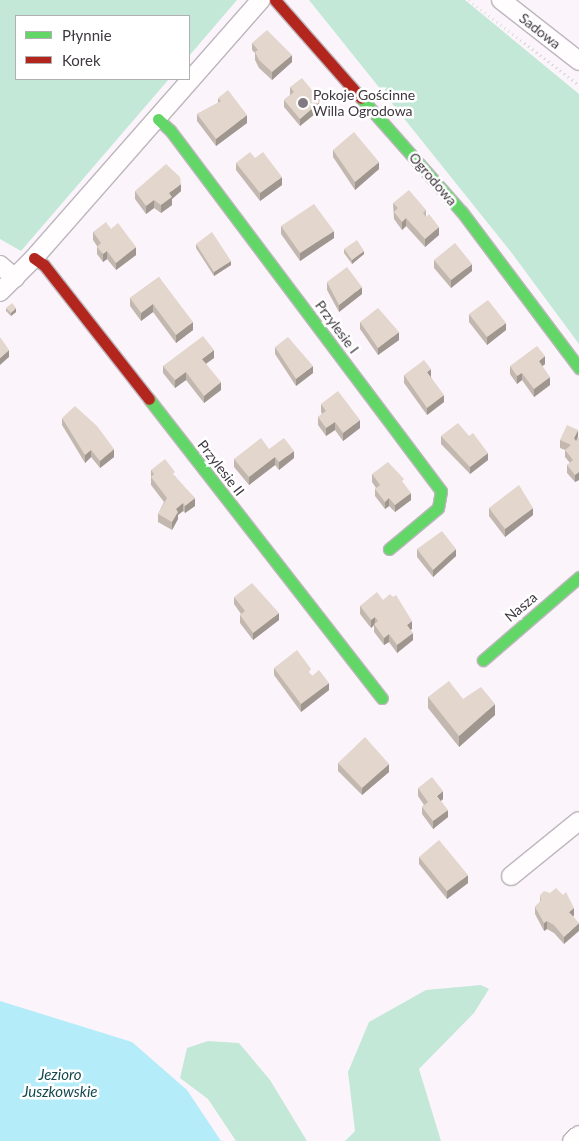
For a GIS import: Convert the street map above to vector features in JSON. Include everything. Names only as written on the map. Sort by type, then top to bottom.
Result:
[{"type":"street","points":[[0,292],[34,258],[261,0]]},
{"type":"street","name":"Ogrodowa","points":[[275,0],[462,212],[579,368]]},
{"type":"street","name":"Sadowa","points":[[501,0],[579,61]]},
{"type":"street","name":"Przylesie I","points":[[158,119],[176,138],[441,491],[438,508],[389,549]]},
{"type":"street","name":"Przylesie II","points":[[34,258],[44,265],[382,698]]},
{"type":"street","points":[[0,265],[15,278]]},
{"type":"street","name":"Nasza","points":[[483,660],[579,577]]},
{"type":"street","points":[[511,876],[579,821]]},
{"type":"street","points":[[572,1141],[579,1135]]},
{"type":"path","points":[[469,0],[579,86]]},
{"type":"green space","points":[[0,0],[237,0],[190,55],[190,15],[15,15],[15,80],[168,80],[21,251],[0,239]]},
{"type":"green space","points":[[309,0],[465,0],[579,94],[579,344],[511,252]]},
{"type":"green space","points":[[481,985],[489,989],[474,1013],[419,1069],[441,1141],[345,1141],[355,1131],[348,1072],[369,1022],[426,990]]},
{"type":"green space","points":[[208,1041],[239,1043],[270,1080],[307,1141],[236,1141],[208,1099],[180,1078],[187,1048]]},
{"type":"water","name":"Jezioro Juszkowskie","points":[[0,1001],[132,1042],[187,1090],[221,1141],[0,1141]]},
{"type":"building","points":[[267,30],[292,55],[272,72],[259,60],[255,52],[258,50],[252,43]]},
{"type":"building","name":"Pokoje Gościnne Willa Ogrodowa","points":[[302,78],[321,101],[300,119],[284,100],[294,92],[290,87]]},
{"type":"building","points":[[228,90],[247,115],[216,139],[197,114],[221,101],[218,98]]},
{"type":"building","points":[[354,132],[379,162],[355,182],[333,150]]},
{"type":"building","points":[[250,152],[255,158],[263,152],[282,177],[260,193],[236,163]]},
{"type":"building","points":[[166,164],[180,177],[181,184],[169,193],[172,197],[161,205],[154,200],[146,206],[135,191]]},
{"type":"building","points":[[409,190],[426,210],[423,213],[426,217],[429,214],[439,227],[425,239],[406,218],[402,222],[394,212],[398,208],[393,203]]},
{"type":"building","points":[[314,204],[334,231],[300,253],[281,226]]},
{"type":"building","points":[[106,222],[111,229],[118,223],[136,247],[116,263],[107,251],[103,254],[97,247],[101,243],[93,232]]},
{"type":"building","points":[[212,232],[231,261],[214,272],[196,244]]},
{"type":"building","points":[[357,240],[364,251],[352,260],[344,249]]},
{"type":"building","points":[[455,243],[472,264],[451,280],[434,260]]},
{"type":"building","points":[[347,267],[362,287],[339,305],[327,282]]},
{"type":"building","points":[[159,277],[193,322],[176,335],[153,304],[141,313],[130,298]]},
{"type":"building","points":[[488,300],[506,323],[487,337],[469,314]]},
{"type":"building","points":[[12,303],[16,308],[11,313],[6,308]]},
{"type":"building","points":[[378,308],[399,332],[378,348],[360,322]]},
{"type":"building","points":[[203,336],[214,350],[202,359],[221,382],[204,396],[186,372],[175,380],[163,366]]},
{"type":"building","points":[[0,337],[9,350],[0,358]]},
{"type":"building","points":[[288,337],[313,366],[296,379],[275,347]]},
{"type":"building","points":[[537,346],[545,356],[539,361],[550,377],[534,389],[522,373],[517,376],[510,366]]},
{"type":"building","points":[[424,360],[431,369],[427,372],[444,395],[427,408],[404,375]]},
{"type":"building","points":[[338,391],[360,420],[343,433],[335,422],[326,428],[318,417],[326,411],[321,404]]},
{"type":"building","points":[[75,406],[97,426],[114,449],[100,461],[91,450],[85,455],[62,418]]},
{"type":"building","points":[[458,423],[469,436],[473,433],[488,453],[470,467],[441,436]]},
{"type":"building","points":[[567,425],[578,430],[574,438],[576,441],[579,438],[579,472],[575,475],[567,465],[573,460],[565,450],[571,445],[560,440]]},
{"type":"building","points":[[261,438],[269,449],[284,438],[294,451],[279,462],[275,457],[249,477],[234,459]]},
{"type":"building","points":[[165,459],[175,472],[173,474],[195,498],[185,506],[183,503],[176,509],[178,512],[172,522],[158,514],[167,498],[151,477],[154,474],[151,470]]},
{"type":"building","points":[[388,462],[404,479],[402,481],[411,493],[395,505],[389,498],[385,502],[375,489],[380,485],[372,474]]},
{"type":"building","points":[[519,485],[533,508],[505,529],[489,508]]},
{"type":"building","points":[[442,531],[456,549],[433,570],[417,549]]},
{"type":"building","points":[[252,583],[279,613],[253,633],[240,615],[245,611],[234,597]]},
{"type":"building","points":[[377,592],[383,600],[390,594],[393,597],[396,595],[412,621],[407,625],[413,633],[397,645],[389,634],[384,638],[374,624],[378,621],[375,617],[371,620],[360,606]]},
{"type":"building","points":[[297,650],[311,669],[309,672],[312,676],[319,670],[329,683],[301,704],[274,668]]},
{"type":"building","points":[[449,681],[463,699],[481,687],[495,704],[459,736],[428,697]]},
{"type":"building","points":[[365,737],[389,764],[362,788],[338,763]]},
{"type":"building","points":[[432,777],[443,791],[437,796],[448,810],[433,821],[422,807],[428,802],[418,788]]},
{"type":"building","points":[[439,840],[468,875],[447,891],[419,857]]},
{"type":"building","points":[[556,888],[563,895],[566,892],[574,908],[569,912],[579,923],[564,937],[554,925],[547,921],[544,923],[535,907],[541,900],[540,895],[544,891],[550,893]]},
{"type":"traffic: fast","points":[[361,98],[462,212],[579,368]]},
{"type":"traffic: fast","points":[[158,119],[170,130],[441,491],[438,508],[389,549]]},
{"type":"traffic: fast","points":[[149,399],[382,698]]},
{"type":"traffic: fast","points":[[483,660],[579,577]]},
{"type":"traffic: jam","points":[[275,0],[361,98]]},
{"type":"traffic: jam","points":[[34,258],[44,265],[149,399]]},
{"type":"place","name":"Pokoje Gościnne Willa Ogrodowa","points":[[303,103]]}]
